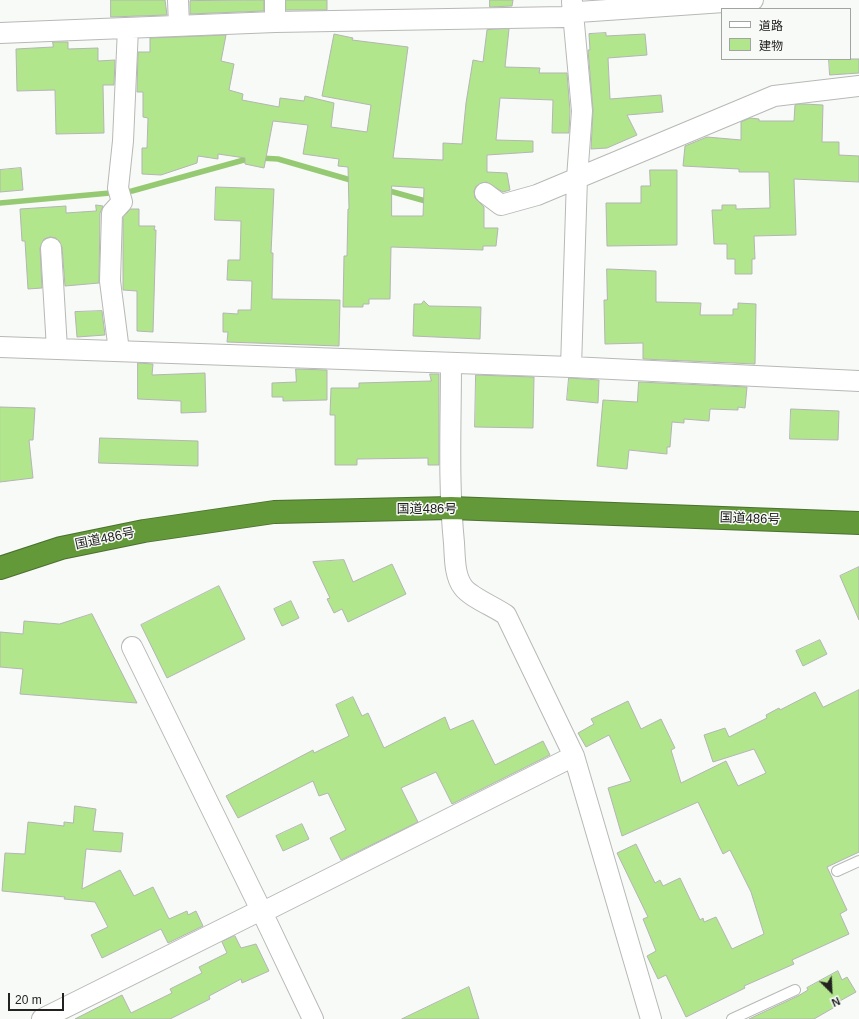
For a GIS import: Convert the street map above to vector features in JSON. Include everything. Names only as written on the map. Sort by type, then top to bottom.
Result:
[{"type":"highway","name":"国道486号","points":[[0,568],[61,548],[144,531],[274,512],[451,508],[859,523]]},
{"type":"street","points":[[178,0],[179,26]]},
{"type":"street","points":[[275,0],[275,22]]},
{"type":"street","points":[[572,7],[578,12],[753,0]]},
{"type":"street","points":[[0,33],[275,22],[564,18],[572,7]]},
{"type":"street","points":[[571,367],[578,169],[582,111],[572,7]]},
{"type":"street","points":[[119,351],[110,281],[112,213],[120,195],[128,28]]},
{"type":"street","points":[[485,193],[501,205],[537,195],[578,169],[774,96],[859,86]]},
{"type":"street","points":[[51,248],[57,349]]},
{"type":"street","points":[[0,347],[571,367],[859,381]]},
{"type":"street","points":[[451,363],[451,508],[456,569],[463,587],[474,597],[492,605],[506,615],[574,756],[651,1019]]},
{"type":"street","points":[[132,647],[313,1019]]},
{"type":"street","points":[[42,1019],[261,910],[271,908],[574,756]]},
{"type":"lane","points":[[837,871],[859,861]]},
{"type":"lane","points":[[732,1019],[795,990]]},
{"type":"building","points":[[111,0],[165,0],[167,15],[111,17]]},
{"type":"building","points":[[264,0],[264,11],[190,14],[190,1]]},
{"type":"building","points":[[286,0],[327,0],[327,10],[286,10]]},
{"type":"building","points":[[490,0],[513,0],[512,6],[490,7]]},
{"type":"building","points":[[509,29],[505,67],[540,68],[539,73],[567,73],[570,111],[569,133],[552,133],[553,100],[500,98],[496,140],[533,141],[533,152],[487,155],[487,172],[507,173],[510,190],[503,192],[486,182],[476,186],[474,191],[475,198],[484,207],[484,228],[498,228],[496,246],[483,246],[483,250],[391,247],[390,299],[369,299],[369,304],[363,304],[363,307],[343,307],[344,256],[347,256],[349,209],[348,167],[338,166],[339,159],[303,154],[308,125],[273,121],[264,168],[245,164],[245,158],[218,154],[218,159],[198,156],[197,163],[161,175],[142,174],[142,148],[147,148],[148,118],[143,117],[143,92],[137,92],[138,52],[150,52],[150,38],[226,35],[221,61],[234,64],[229,90],[243,94],[242,100],[279,107],[280,98],[304,101],[305,96],[334,103],[331,127],[367,132],[371,105],[322,96],[334,34],[353,38],[352,40],[408,47],[393,158],[443,160],[443,143],[462,144],[466,103],[473,60],[483,62],[487,30]],"holes":[[[392,186],[424,188],[423,216],[392,216]]]},
{"type":"building","points":[[606,33],[606,36],[645,34],[647,55],[608,58],[610,99],[661,95],[663,112],[627,115],[637,135],[607,148],[591,149],[593,110],[588,50],[590,50],[589,34]]},
{"type":"building","points":[[53,42],[68,42],[68,49],[98,48],[98,61],[115,60],[114,85],[103,85],[104,133],[56,134],[55,90],[17,91],[16,49],[53,47]]},
{"type":"building","points":[[859,59],[859,73],[830,75],[829,60]]},
{"type":"building","points":[[795,105],[823,105],[822,142],[839,142],[839,155],[859,156],[859,182],[794,179],[796,235],[754,236],[755,259],[752,259],[752,274],[735,274],[735,259],[727,259],[727,244],[714,244],[712,210],[722,210],[722,205],[736,205],[736,209],[770,208],[769,172],[739,172],[739,169],[683,166],[685,146],[707,137],[741,140],[741,122],[750,118],[759,119],[759,121],[794,121]]},
{"type":"building","points":[[21,168],[23,190],[0,192],[0,170]]},
{"type":"building","points":[[650,170],[677,170],[677,245],[607,246],[606,203],[641,203],[641,186],[650,186]]},
{"type":"building","points":[[216,187],[274,189],[271,253],[273,253],[272,299],[340,300],[339,346],[227,342],[228,332],[223,332],[223,313],[238,314],[238,310],[251,310],[252,281],[227,280],[228,260],[240,260],[241,221],[215,220]]},
{"type":"building","points":[[96,205],[103,206],[100,213],[99,283],[65,286],[62,247],[56,238],[50,237],[44,239],[40,248],[42,288],[28,289],[25,241],[22,241],[20,209],[66,206],[66,213],[96,211]]},
{"type":"building","points":[[131,209],[139,209],[139,226],[155,226],[154,230],[156,230],[153,332],[137,331],[137,291],[123,290],[123,218]]},
{"type":"building","points":[[607,269],[656,271],[656,302],[701,303],[700,315],[733,315],[733,309],[738,309],[738,303],[756,304],[755,364],[643,359],[643,343],[605,344],[604,300],[607,300]]},
{"type":"building","points":[[424,301],[429,306],[481,307],[480,339],[413,336],[414,304],[421,304]]},
{"type":"building","points":[[102,311],[105,335],[77,337],[75,312]]},
{"type":"building","points":[[138,363],[153,364],[152,375],[205,373],[206,412],[181,413],[181,401],[138,399]]},
{"type":"building","points":[[296,369],[327,370],[327,400],[283,401],[283,397],[272,397],[272,383],[296,382]]},
{"type":"building","points":[[430,374],[439,374],[439,465],[428,465],[428,458],[357,459],[357,465],[335,465],[335,415],[330,415],[331,388],[359,388],[359,383],[431,381]]},
{"type":"building","points":[[476,375],[534,377],[533,428],[475,427]]},
{"type":"building","points":[[569,378],[599,380],[598,403],[567,400]]},
{"type":"building","points":[[639,382],[747,387],[745,408],[738,407],[738,410],[710,409],[709,421],[684,419],[684,423],[672,422],[670,447],[667,447],[667,454],[629,450],[627,469],[597,466],[603,400],[637,402]]},
{"type":"building","points":[[0,407],[35,408],[33,440],[29,440],[33,478],[0,482]]},
{"type":"building","points":[[791,409],[839,411],[838,440],[790,439]]},
{"type":"building","points":[[100,438],[198,441],[198,466],[99,463]]},
{"type":"building","points":[[344,560],[353,582],[392,564],[406,594],[348,622],[342,609],[334,613],[327,599],[330,598],[313,562]]},
{"type":"building","points":[[859,567],[859,620],[840,576]]},
{"type":"building","points":[[219,586],[245,639],[167,678],[141,625]]},
{"type":"building","points":[[291,601],[299,618],[282,626],[274,609]]},
{"type":"building","points":[[92,614],[137,703],[20,694],[23,669],[0,667],[0,632],[23,634],[24,621],[59,624]]},
{"type":"building","points":[[820,640],[827,654],[803,666],[796,651]]},
{"type":"building","points":[[859,690],[859,852],[827,867],[847,910],[840,914],[849,934],[792,960],[794,964],[744,986],[745,988],[686,1017],[666,975],[658,979],[647,956],[656,951],[643,919],[648,917],[617,853],[636,844],[655,883],[660,880],[663,886],[680,878],[700,920],[703,918],[704,922],[716,917],[732,949],[764,934],[751,892],[730,850],[723,854],[698,802],[622,836],[608,788],[631,781],[609,735],[586,747],[578,733],[594,724],[591,719],[628,701],[641,729],[661,719],[675,748],[671,750],[681,783],[726,761],[738,786],[766,773],[754,749],[713,762],[704,735],[725,728],[729,737],[767,718],[766,715],[779,708],[780,710],[815,692],[823,707]]},
{"type":"building","points":[[353,697],[362,716],[368,713],[384,748],[445,717],[450,730],[473,720],[495,765],[543,741],[550,755],[452,804],[436,772],[401,788],[418,822],[341,860],[330,838],[346,830],[328,793],[319,796],[313,781],[238,818],[226,796],[313,750],[314,753],[349,736],[336,705]]},
{"type":"building","points":[[75,806],[96,809],[93,831],[123,833],[121,852],[86,849],[82,889],[120,870],[134,896],[153,887],[169,919],[187,911],[188,915],[196,911],[203,926],[168,943],[161,929],[102,958],[91,935],[108,927],[95,902],[64,899],[65,897],[2,891],[5,853],[25,854],[28,822],[64,826],[64,822],[73,823]]},
{"type":"building","points":[[302,824],[309,839],[283,851],[276,836]]},
{"type":"building","points":[[235,936],[241,948],[256,944],[269,971],[242,983],[241,979],[209,996],[210,999],[170,1019],[75,1019],[122,995],[131,1013],[172,993],[170,989],[202,973],[199,967],[227,953],[222,942]]},
{"type":"building","points":[[838,971],[842,980],[847,977],[856,992],[838,1002],[840,1004],[814,1019],[749,1019],[798,996],[808,990],[807,988]]},
{"type":"building","points":[[469,987],[479,1019],[402,1019]]},
{"type":"waterway","points":[[0,203],[132,191],[251,158]]},
{"type":"waterway","points":[[260,158],[278,159],[354,181]]},
{"type":"waterway","points":[[386,190],[429,202]]}]
